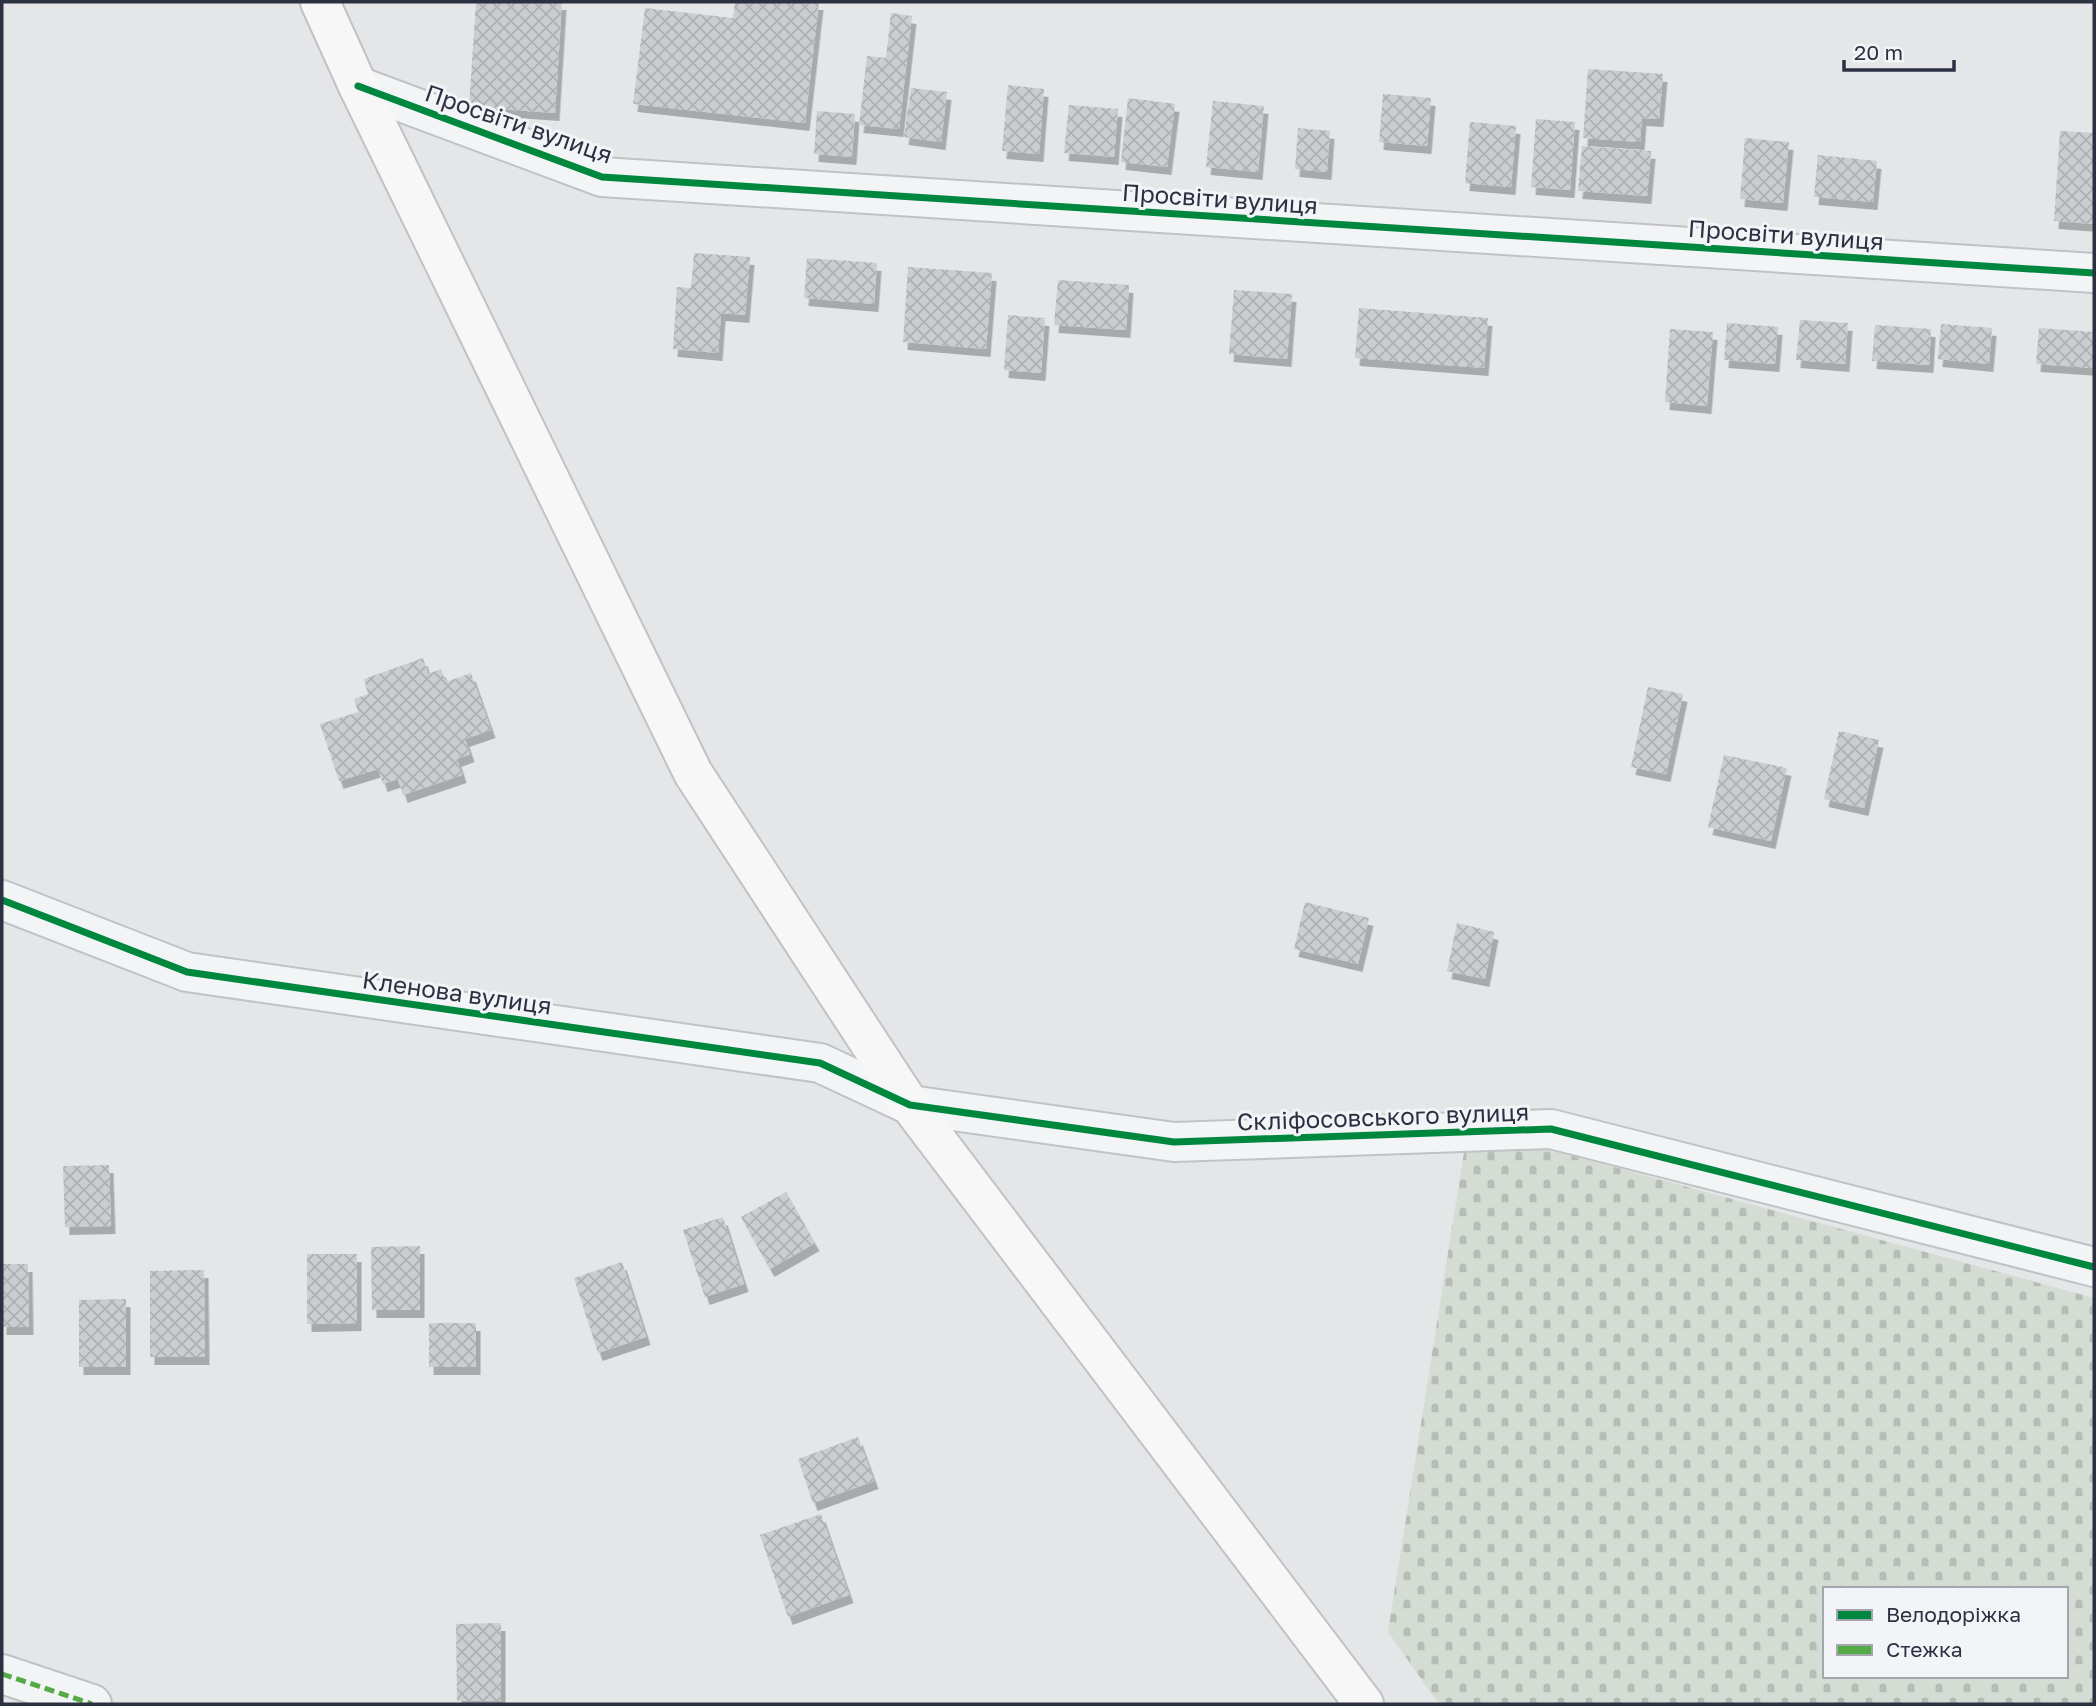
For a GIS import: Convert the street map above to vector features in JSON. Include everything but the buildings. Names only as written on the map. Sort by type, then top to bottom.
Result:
[{"type":"main road","points":[[320,2],[358,86],[693,773],[911,1105],[1364,1704]]},
{"type":"street","name":"Просвіти вулиця","points":[[358,86],[602,177],[2094,274]]},
{"type":"street","name":"Кленова вулиця","points":[[2,900],[187,972],[820,1063],[911,1105]]},
{"type":"street","name":"Скліфосовського вулиця","points":[[911,1105],[1174,1142],[1551,1129],[2094,1267]]},
{"type":"street","points":[[2,1674],[92,1704]]},
{"type":"green space","points":[[1468,1127],[2094,1298],[2094,1704],[1439,1704],[1388,1632]]},
{"type":"marked path","points":[[2,1674],[92,1704]]},
{"type":"cycle path","points":[[358,86],[602,177],[2094,273]]},
{"type":"cycle path","points":[[2,900],[187,972],[820,1063],[910,1105],[1174,1142],[1551,1129],[2094,1267]]}]
